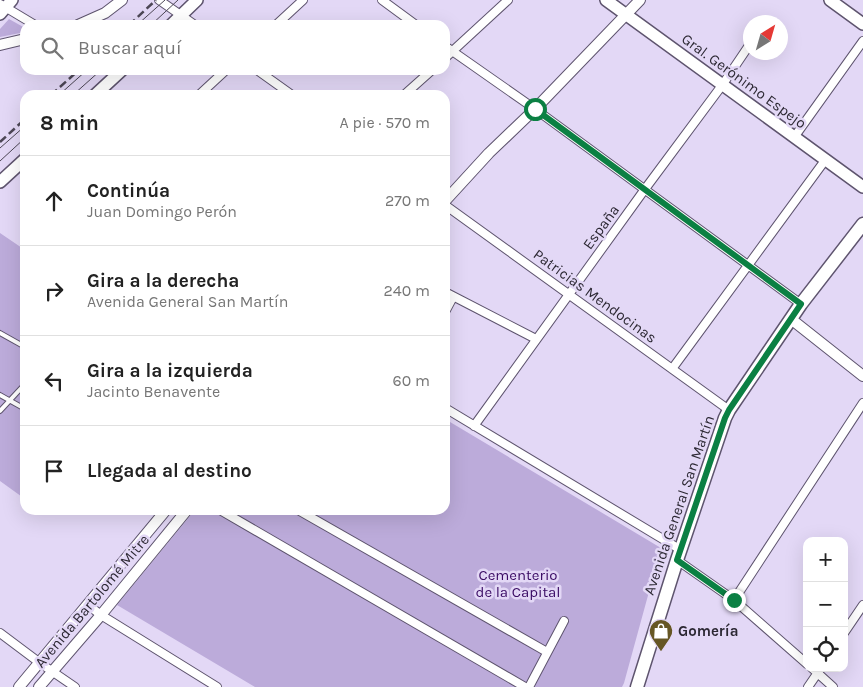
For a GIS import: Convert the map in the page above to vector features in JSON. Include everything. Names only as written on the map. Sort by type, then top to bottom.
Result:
[{"type":"main road","points":[[176,20],[197,0]]},
{"type":"main road","name":"Gral. Gerónimo Espejo","points":[[606,0],[863,186]]},
{"type":"main road","points":[[830,0],[863,24]]},
{"type":"main road","points":[[100,90],[117,75]]},
{"type":"main road","points":[[0,182],[20,164]]},
{"type":"main road","name":"Avenida General San Martín","points":[[637,687],[725,418],[801,304],[863,224]]},
{"type":"street","points":[[89,20],[105,13],[122,0]]},
{"type":"street","points":[[159,0],[188,20]]},
{"type":"street","points":[[281,20],[303,0]]},
{"type":"street","points":[[382,0],[409,20]]},
{"type":"street","points":[[450,54],[508,0]]},
{"type":"street","points":[[450,196],[489,153],[535,109],[640,0]]},
{"type":"street","points":[[4,6],[27,20]]},
{"type":"street","points":[[0,45],[20,40]]},
{"type":"street","points":[[795,136],[863,41]]},
{"type":"street","points":[[450,49],[801,304]]},
{"type":"street","name":"España","points":[[474,426],[743,54]]},
{"type":"street","points":[[204,90],[221,75]]},
{"type":"street","points":[[264,75],[285,90]]},
{"type":"street","points":[[410,90],[426,75]]},
{"type":"street","points":[[672,369],[826,158]]},
{"type":"street","name":"Patricias Mendocinas","points":[[450,209],[729,410]]},
{"type":"street","points":[[450,295],[536,339]]},
{"type":"street","points":[[450,304],[454,297]]},
{"type":"street","points":[[791,319],[863,376]]},
{"type":"street","points":[[734,600],[863,403]]},
{"type":"street","points":[[450,411],[679,555],[803,660]]},
{"type":"street","name":"Avenida Bartolomé Mitre","points":[[20,687],[162,515]]},
{"type":"street","name":"Avenida Bartolomé Mitre","points":[[39,687],[183,515]]},
{"type":"street","points":[[229,515],[525,687]]},
{"type":"street","points":[[307,515],[547,652]]},
{"type":"street","points":[[88,605],[217,687]]},
{"type":"street","points":[[848,627],[863,605]]},
{"type":"street","points":[[529,687],[564,621]]},
{"type":"street","points":[[0,632],[52,672],[75,687]]},
{"type":"street","points":[[808,687],[816,672]]},
{"type":"street","points":[[819,672],[833,687]]},
{"type":"lane","points":[[0,333],[20,344]]},
{"type":"lane","points":[[0,411],[20,389]]},
{"type":"lane","points":[[0,395],[20,406]]},
{"type":"green space","points":[[9,19],[20,25],[20,33],[0,37],[0,29]]},
{"type":"green space","points":[[0,233],[20,247],[20,495],[0,481]]},
{"type":"green space","name":"Cementerio de la Capital","points":[[450,422],[661,548],[622,687],[255,687],[117,605],[191,515],[450,515]]},
{"type":"tram line","points":[[143,20],[165,0]]},
{"type":"tram line","points":[[156,20],[178,0]]},
{"type":"tram line","points":[[65,90],[81,75]]},
{"type":"tram line","points":[[79,90],[95,75]]},
{"type":"tram line","points":[[0,148],[20,130]]},
{"type":"tram line","points":[[0,161],[20,143]]},
{"type":"railway","points":[[134,20],[156,0]]},
{"type":"railway","points":[[57,90],[73,75]]},
{"type":"railway","points":[[0,142],[20,124]]},
{"type":"place","name":"Gomería","points":[[661,652]]},
{"type":"route","points":[[535,109],[801,304],[735,400],[725,418],[677,560],[734,600]]}]
